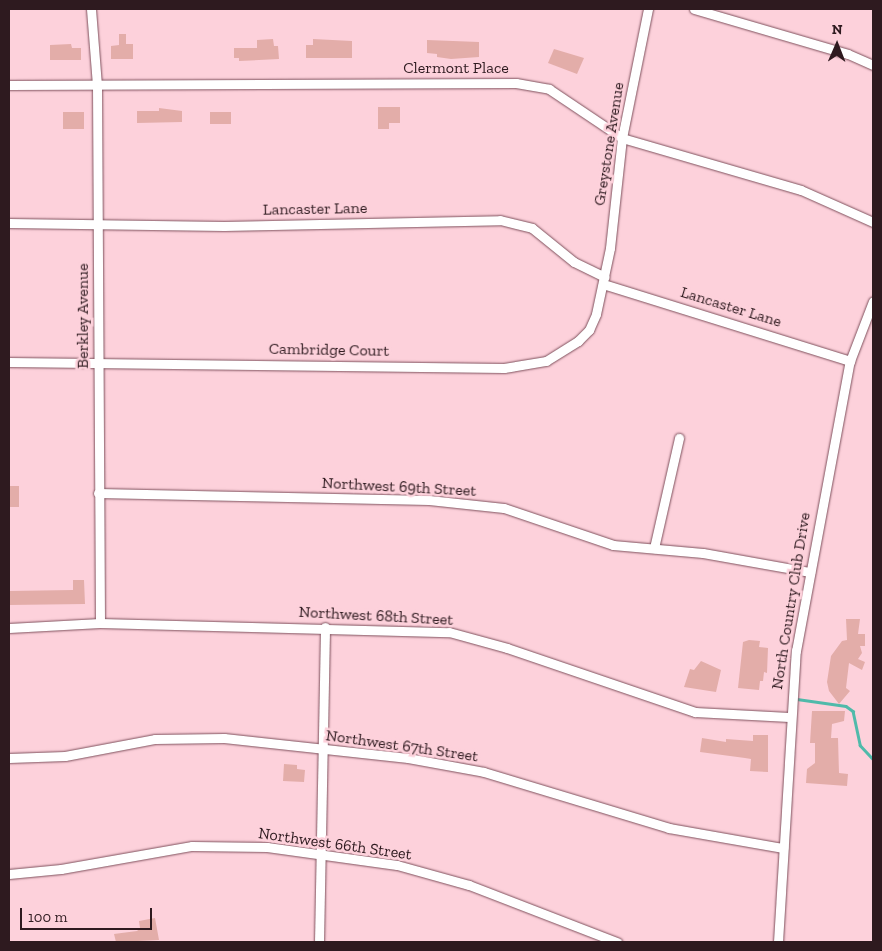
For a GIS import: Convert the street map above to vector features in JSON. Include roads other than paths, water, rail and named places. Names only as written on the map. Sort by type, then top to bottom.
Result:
[{"type":"street","name":"Berkley Avenue","points":[[91,9],[97,85],[100,622]]},
{"type":"street","name":"Greystone Avenue","points":[[604,280],[622,138],[648,9]]},
{"type":"street","points":[[694,9],[848,54],[873,65]]},
{"type":"street","name":"Clermont Place","points":[[9,86],[516,83],[549,89],[622,138],[801,190],[873,222]]},
{"type":"street","name":"Lancaster Lane","points":[[9,223],[224,226],[500,220],[532,228],[574,262],[604,280],[850,361]]},
{"type":"street","name":"Cambridge Court","points":[[9,362],[98,361],[504,368],[546,361],[578,341],[589,330],[604,280]]},
{"type":"street","name":"North Country Club Drive","points":[[778,942],[789,717],[796,651],[850,361],[873,301]]},
{"type":"street","points":[[654,548],[679,438]]},
{"type":"street","name":"Northwest 69th Street","points":[[98,493],[429,500],[504,508],[613,544],[703,553],[810,572]]},
{"type":"street","name":"Northwest 68th Street","points":[[9,628],[100,622],[449,632],[507,648],[695,712],[789,717]]},
{"type":"street","points":[[319,942],[325,628]]},
{"type":"street","name":"Northwest 67th Street","points":[[9,758],[65,756],[155,739],[224,738],[408,758],[484,772],[669,828],[783,848]]},
{"type":"street","name":"Northwest 66th Street","points":[[9,874],[61,869],[192,846],[267,847],[398,865],[470,885],[613,942]]},
{"type":"waterway","points":[[797,699],[846,706],[853,711],[860,745],[873,759]]}]
